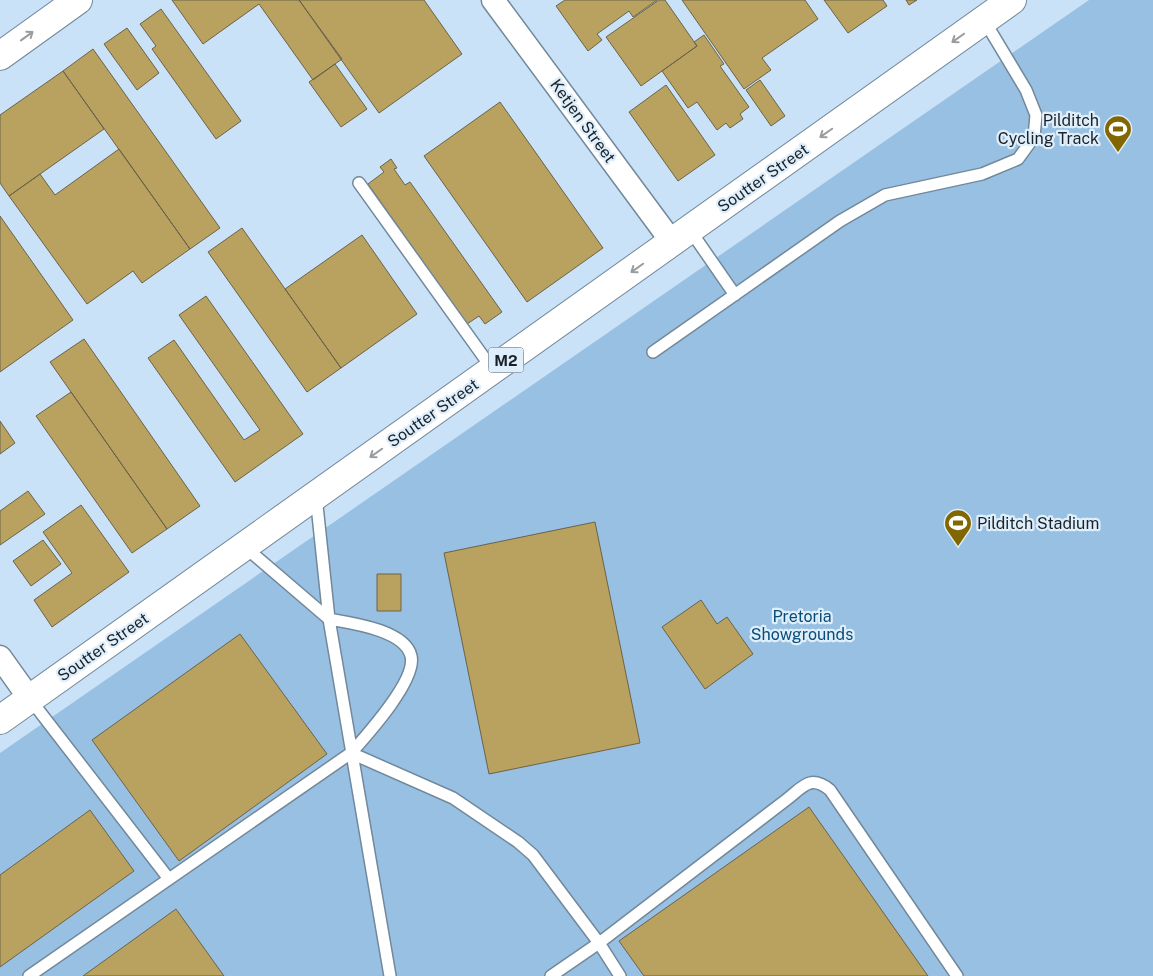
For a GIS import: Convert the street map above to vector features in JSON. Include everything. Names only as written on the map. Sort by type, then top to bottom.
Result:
[{"type":"main road","points":[[0,56],[78,0]]},
{"type":"main road","name":"Soutter Street","points":[[0,720],[1012,0]]},
{"type":"street","name":"Ketjen Street","points":[[493,0],[681,236]]},
{"type":"street","points":[[0,657],[30,699]]},
{"type":"lane","points":[[653,352],[840,221],[885,196],[982,174],[1018,159],[1034,137],[1036,115],[1026,90],[984,20]]},
{"type":"lane","points":[[359,183],[493,370]]},
{"type":"lane","points":[[681,236],[735,295]]},
{"type":"lane","points":[[316,496],[330,619],[390,976]]},
{"type":"lane","points":[[29,976],[351,753],[385,713],[409,674],[411,656],[404,644],[392,636],[366,625],[330,619],[245,547]]},
{"type":"lane","points":[[30,699],[169,879]]},
{"type":"lane","points":[[351,753],[453,798],[504,831],[533,855],[620,976]]},
{"type":"lane","points":[[551,976],[598,943],[807,784],[814,782],[821,782],[830,790],[957,976]]},
{"type":"green space","name":"Pretoria Showgrounds","points":[[1089,0],[1153,0],[1153,976],[0,976],[0,753]]},
{"type":"building","points":[[172,0],[299,0],[342,59],[313,80],[259,4],[203,44]]},
{"type":"building","points":[[299,0],[424,0],[462,54],[379,113]]},
{"type":"building","points":[[565,0],[657,0],[633,17],[629,11],[597,34],[602,40],[588,51],[556,6]]},
{"type":"building","points":[[659,0],[665,0],[697,46],[641,86],[606,37]]},
{"type":"building","points":[[682,0],[805,0],[818,19],[762,58],[771,70],[744,89]]},
{"type":"building","points":[[824,0],[883,0],[887,6],[848,33]]},
{"type":"building","points":[[906,0],[917,0],[909,5]]},
{"type":"building","points":[[161,9],[241,121],[216,139],[152,49],[156,46],[140,24]]},
{"type":"building","points":[[127,28],[159,73],[137,90],[104,44]]},
{"type":"building","points":[[704,35],[724,64],[720,66],[749,107],[740,114],[743,119],[730,128],[726,123],[717,130],[697,102],[688,108],[662,71],[697,46],[694,42]]},
{"type":"building","points":[[93,49],[220,228],[190,249],[63,71]]},
{"type":"building","points":[[335,64],[367,109],[341,127],[309,82]]},
{"type":"building","points":[[63,71],[104,129],[9,196],[0,183],[0,115]]},
{"type":"building","points":[[760,80],[785,116],[771,126],[746,90]]},
{"type":"building","points":[[666,85],[715,155],[678,181],[629,112]]},
{"type":"building","points":[[500,102],[603,248],[527,302],[424,156]]},
{"type":"building","points":[[119,149],[190,249],[142,283],[133,271],[87,304],[9,196],[40,174],[55,195]]},
{"type":"building","points":[[391,159],[397,168],[394,169],[405,185],[410,182],[502,312],[485,324],[479,316],[467,324],[368,184],[384,172],[380,167]]},
{"type":"building","points":[[0,216],[73,320],[0,372]]},
{"type":"building","points":[[242,228],[341,368],[307,392],[208,252]]},
{"type":"building","points":[[362,235],[417,314],[341,368],[285,289]]},
{"type":"building","points":[[206,296],[303,434],[235,482],[148,358],[174,340],[244,440],[260,430],[179,315]]},
{"type":"building","points":[[84,339],[200,506],[167,529],[50,362]]},
{"type":"building","points":[[71,392],[167,529],[132,553],[36,416]]},
{"type":"building","points":[[0,421],[15,443],[0,454]]},
{"type":"building","points":[[28,491],[45,514],[0,545],[0,511]]},
{"type":"building","points":[[81,505],[129,572],[52,627],[34,600],[72,573],[43,532]]},
{"type":"building","points":[[595,522],[640,743],[489,774],[444,553]]},
{"type":"building","points":[[43,540],[61,564],[31,586],[13,561]]},
{"type":"building","points":[[377,574],[401,574],[401,611],[377,611]]},
{"type":"building","points":[[701,600],[717,624],[727,617],[753,654],[705,689],[662,627]]},
{"type":"building","points":[[240,634],[327,754],[179,861],[92,740]]},
{"type":"building","points":[[809,807],[928,976],[644,976],[619,941]]},
{"type":"building","points":[[90,810],[134,871],[0,967],[0,875]]},
{"type":"building","points":[[176,909],[224,976],[83,976]]},
{"type":"place","name":"Pilditch Cycling Track","points":[[1118,153]]},
{"type":"place","name":"Pilditch Stadium","points":[[958,547]]}]
